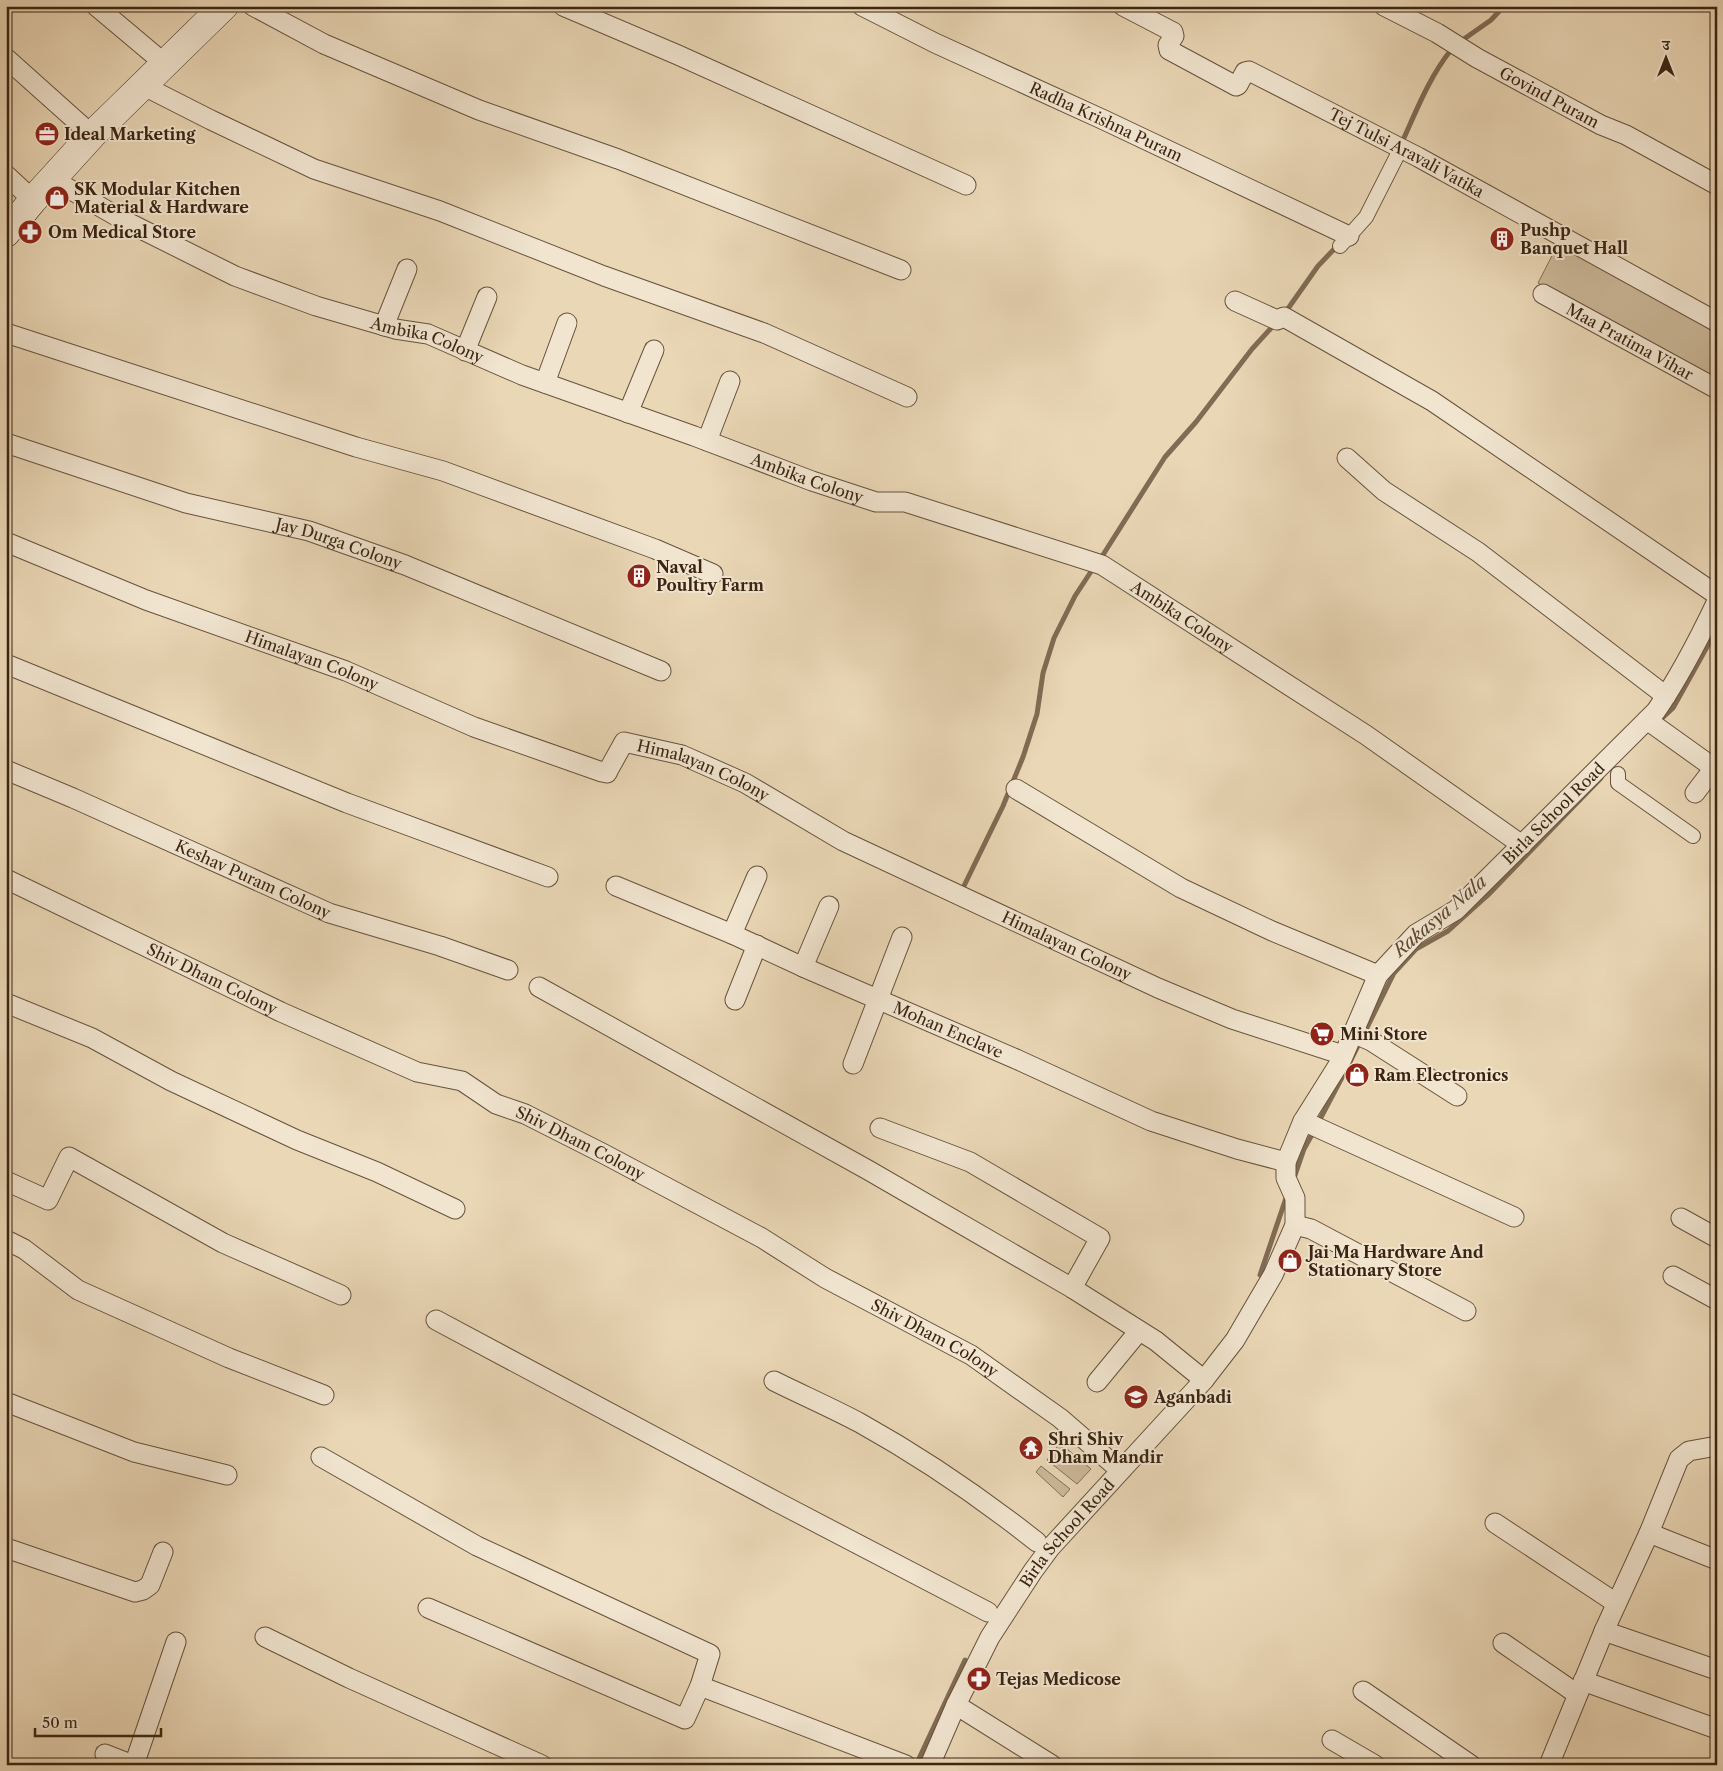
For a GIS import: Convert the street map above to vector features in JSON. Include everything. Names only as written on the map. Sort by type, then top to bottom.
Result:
[{"type":"main road","points":[[6,233],[52,178],[92,135],[165,64],[218,8]]},
{"type":"street","points":[[96,6],[165,64]]},
{"type":"street","points":[[253,6],[324,44],[479,110],[618,160],[901,270]]},
{"type":"street","points":[[563,6],[678,55],[966,185]]},
{"type":"street","name":"Radha Krishna Puram","points":[[862,6],[935,43],[1104,120],[1345,241]]},
{"type":"street","name":"Tej Tulsi Aravali Vatika","points":[[1122,6],[1173,32],[1174,36],[1168,45],[1169,50],[1236,86],[1245,72],[1249,71],[1401,148],[1717,322]]},
{"type":"street","name":"Govind Puram","points":[[1384,6],[1437,33],[1476,58],[1592,120],[1626,135],[1717,185]]},
{"type":"street","points":[[6,58],[92,135]]},
{"type":"street","points":[[142,85],[314,169],[440,210],[604,276],[764,334],[907,397]]},
{"type":"street","points":[[1345,241],[1366,217],[1401,148]]},
{"type":"street","points":[[6,175],[33,200]]},
{"type":"street","name":"Ambika Colony","points":[[52,178],[125,221],[235,276],[316,306],[384,326],[428,334],[545,384],[707,441],[812,481],[876,502],[905,502],[1102,564],[1366,735],[1522,845]]},
{"type":"street","points":[[384,326],[407,269]]},
{"type":"street","name":"Maa Pratima Vihar","points":[[1543,294],[1717,389]]},
{"type":"street","points":[[464,351],[487,297]]},
{"type":"street","points":[[1235,301],[1277,320],[1284,318],[1432,401],[1717,595]]},
{"type":"street","points":[[545,384],[568,323]]},
{"type":"street","points":[[6,333],[338,441],[443,471],[655,548],[712,574]]},
{"type":"street","points":[[628,413],[654,350]]},
{"type":"street","points":[[707,441],[730,382]]},
{"type":"street","name":"Jay Durga Colony","points":[[6,444],[186,503],[309,531],[405,565],[661,671]]},
{"type":"street","points":[[1348,458],[1384,491],[1478,552],[1666,696]]},
{"type":"street","name":"Himalayan Colony","points":[[6,542],[146,600],[346,672],[474,727],[602,772],[607,772],[624,742],[682,755],[745,784],[843,841],[1158,988],[1232,1019],[1343,1055]]},
{"type":"street","name":"Birla School Road","points":[[930,1765],[956,1705],[990,1637],[1016,1596],[1050,1548],[1204,1380],[1235,1340],[1273,1275],[1294,1225],[1295,1198],[1286,1170],[1312,1126],[1343,1055],[1361,1037],[1378,976],[1416,934],[1456,910],[1522,845],[1654,725],[1666,696],[1700,638],[1717,601]]},
{"type":"street","points":[[6,664],[347,802],[548,877]]},
{"type":"street","points":[[1654,725],[1714,768],[1695,793]]},
{"type":"street","name":"Keshav Puram Colony","points":[[6,770],[73,798],[329,913],[440,946],[508,970]]},
{"type":"street","points":[[1618,774],[1618,783],[1693,836]]},
{"type":"street","points":[[1016,789],[1182,888],[1272,931],[1378,976]]},
{"type":"street","points":[[732,934],[757,876]]},
{"type":"street","name":"Shiv Dham Colony","points":[[6,879],[281,1012],[418,1072],[462,1081],[496,1104],[525,1114],[612,1158],[762,1238],[825,1278],[971,1355],[1060,1418],[1120,1470]]},
{"type":"street","name":"Mohan Enclave","points":[[616,886],[732,934],[803,967],[1016,1059],[1151,1121],[1237,1149],[1286,1170]]},
{"type":"street","points":[[803,967],[828,906]]},
{"type":"street","points":[[853,1064],[902,937]]},
{"type":"street","points":[[735,1000],[757,945]]},
{"type":"street","points":[[539,987],[859,1165],[1072,1288],[1139,1330],[1204,1380]]},
{"type":"street","points":[[6,1003],[92,1038],[180,1085],[297,1140],[377,1172],[455,1209]]},
{"type":"street","points":[[1361,1037],[1457,1096]]},
{"type":"street","points":[[1312,1126],[1514,1217]]},
{"type":"street","points":[[880,1128],[970,1162],[1100,1238],[1072,1288]]},
{"type":"street","points":[[6,1181],[48,1200],[70,1157],[223,1243],[341,1295]]},
{"type":"street","points":[[1681,1218],[1717,1238]]},
{"type":"street","points":[[1294,1225],[1310,1229],[1466,1311]]},
{"type":"street","points":[[6,1240],[24,1249],[78,1290],[229,1358],[324,1395]]},
{"type":"street","points":[[1673,1276],[1717,1300]]},
{"type":"street","points":[[436,1320],[988,1612]]},
{"type":"street","points":[[1098,1382],[1139,1330]]},
{"type":"street","points":[[774,1381],[859,1422],[919,1458],[987,1502],[1037,1542]]},
{"type":"street","points":[[6,1402],[134,1452],[227,1475]]},
{"type":"street","points":[[1548,1765],[1616,1602],[1649,1533],[1679,1459],[1688,1451],[1700,1448],[1715,1448]]},
{"type":"street","points":[[321,1457],[477,1546],[710,1654],[700,1686],[685,1719],[428,1608]]},
{"type":"street","points":[[1495,1523],[1616,1602]]},
{"type":"street","points":[[1649,1533],[1717,1560]]},
{"type":"street","points":[[6,1548],[135,1592],[143,1590],[150,1585],[163,1552]]},
{"type":"street","points":[[1604,1631],[1717,1670]]},
{"type":"street","points":[[264,1637],[349,1678],[542,1765]]},
{"type":"street","points":[[105,1754],[134,1765],[176,1642]]},
{"type":"street","points":[[1503,1643],[1580,1688],[1717,1729]]},
{"type":"street","points":[[700,1686],[906,1765]]},
{"type":"street","points":[[1364,1691],[1471,1765]]},
{"type":"street","points":[[956,1705],[1052,1765]]},
{"type":"street","points":[[1332,1740],[1375,1765]]},
{"type":"shaded area","points":[[1559,242],[1717,325],[1717,373],[1713,380],[1538,283]]},
{"type":"shaded area","points":[[1060,1443],[1091,1469],[1077,1484],[1047,1460]]},
{"type":"shaded area","points":[[1041,1466],[1070,1489],[1063,1497],[1036,1472]]},
{"type":"waterway","points":[[1464,39],[1491,20],[1504,6]]},
{"type":"waterway","points":[[1403,140],[1430,82],[1451,50]]},
{"type":"waterway","points":[[1287,310],[1318,266],[1338,245]]},
{"type":"waterway","points":[[1101,558],[1165,457],[1196,422],[1252,349],[1273,326]]},
{"type":"waterway","points":[[962,890],[1003,806],[1023,757],[1037,714],[1043,673],[1054,638],[1075,596],[1094,567]]},
{"type":"waterway","name":"Rakasya Nala","points":[[1657,723],[1673,708],[1717,629]]},
{"type":"waterway","name":"Rakasya Nala","points":[[1318,1123],[1394,973],[1416,949],[1448,931],[1488,895],[1601,778]]},
{"type":"waterway","name":"Rakasya Nala","points":[[1294,1178],[1304,1149],[1314,1131]]},
{"type":"waterway","name":"Rakasya Nala","points":[[1260,1275],[1287,1195]]},
{"type":"waterway","name":"Rakasya Nala","points":[[916,1765],[965,1660]]},
{"type":"place","name":"Ideal Marketing","points":[[47,134]]},
{"type":"place","name":"SK Modular Kitchen Material & Hardware","points":[[57,198]]},
{"type":"place","name":"Om Medical Store","points":[[30,232]]},
{"type":"place","name":"Pushp Banquet Hall","points":[[1502,239]]},
{"type":"place","name":"Naval Poultry Farm","points":[[639,576]]},
{"type":"place","name":"Mini Store","points":[[1322,1034]]},
{"type":"place","name":"Ram Electronics","points":[[1357,1075]]},
{"type":"place","name":"Jai Ma Hardware And Stationary Store","points":[[1290,1261]]},
{"type":"place","name":"Aganbadi","points":[[1136,1397]]},
{"type":"place","name":"Shri Shiv Dham Mandir","points":[[1031,1448]]},
{"type":"place","name":"Tejas Medicose","points":[[979,1679]]}]
